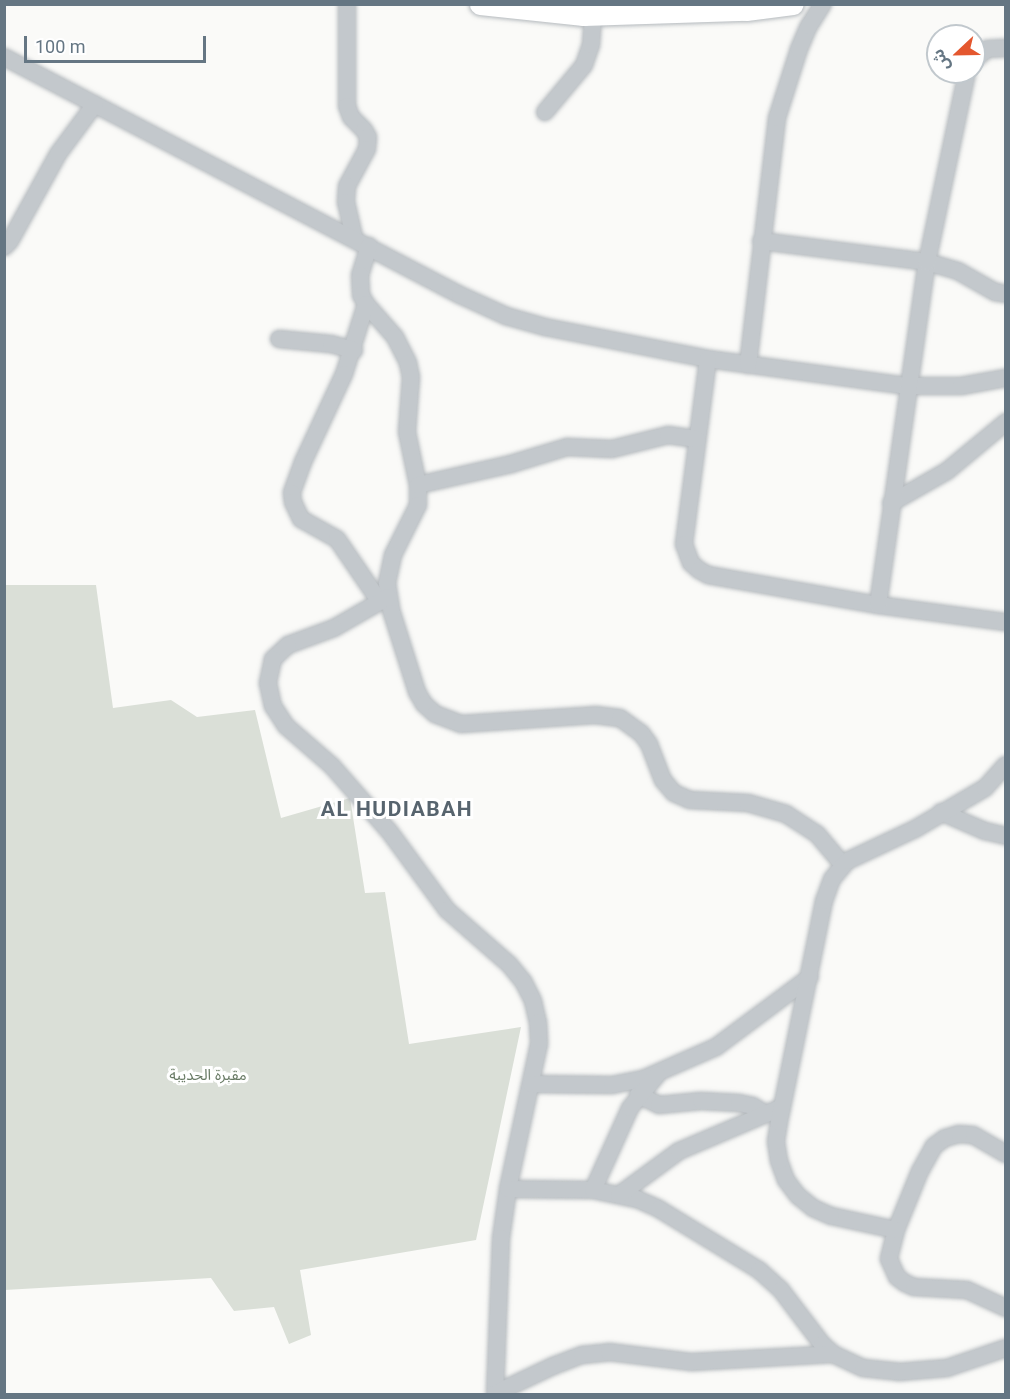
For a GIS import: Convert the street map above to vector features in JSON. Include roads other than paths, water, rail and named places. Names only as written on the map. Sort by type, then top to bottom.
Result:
[{"type":"main road","points":[[480,4],[592,15],[746,10],[793,4]]},
{"type":"street","points":[[347,4],[347,106],[351,117],[368,137],[367,149],[347,186],[345,202],[362,242],[361,295],[395,337],[408,363],[411,377],[407,442],[418,485],[418,505],[393,555],[384,599]]},
{"type":"street","points":[[748,365],[777,118],[799,49],[809,26],[823,4]]},
{"type":"street","points":[[544,112],[585,65],[591,45],[592,15]]},
{"type":"street","points":[[986,50],[1005,48]]},
{"type":"street","points":[[6,58],[460,295],[506,316],[545,327],[708,359],[908,386],[961,386],[1005,378]]},
{"type":"street","points":[[878,605],[927,262],[964,84]]},
{"type":"street","points":[[4,247],[10,241],[58,154],[95,104]]},
{"type":"street","points":[[761,241],[927,262],[958,271],[995,292],[1005,294]]},
{"type":"street","points":[[366,304],[354,350],[318,434],[303,462],[295,484],[293,502],[302,519],[337,539],[384,599],[417,692],[435,714],[461,724],[594,715],[620,718],[632,724],[649,744],[663,780],[674,793],[690,800],[748,802],[786,814],[817,834],[843,865]]},
{"type":"street","points":[[279,339],[322,342],[354,350]]},
{"type":"street","points":[[708,359],[684,544],[691,563],[708,574],[878,605],[1005,622]]},
{"type":"street","points":[[891,503],[947,471],[1005,422]]},
{"type":"street","points":[[418,485],[511,464],[567,447],[612,449],[668,435],[697,439]]},
{"type":"street","points":[[384,599],[334,628],[288,645],[273,659],[268,683],[273,706],[286,726],[321,754],[389,831],[447,910],[509,964],[523,981],[533,1001],[538,1022],[539,1044],[508,1189],[501,1238],[495,1394],[553,1366],[582,1356],[609,1352],[702,1362],[833,1354]]},
{"type":"street","points":[[896,1230],[831,1216],[813,1208],[798,1196],[786,1180],[779,1161],[776,1141],[782,1107],[827,890],[843,865],[857,854],[908,832],[985,788],[1005,765]]},
{"type":"street","points":[[942,813],[985,831],[1005,836]]},
{"type":"street","points":[[531,1084],[612,1085],[660,1072],[725,1041],[810,977]]},
{"type":"street","points":[[593,1190],[619,1127],[638,1095],[660,1072]]},
{"type":"street","points":[[638,1095],[659,1105],[701,1101],[739,1103],[753,1106],[766,1114]]},
{"type":"street","points":[[619,1195],[679,1151],[782,1107]]},
{"type":"street","points":[[1005,1154],[973,1135],[959,1134],[945,1138],[934,1146],[926,1158],[896,1230],[890,1259],[897,1277],[905,1283],[915,1287],[967,1290],[1005,1308]]},
{"type":"street","points":[[508,1189],[593,1190],[619,1195],[659,1209],[759,1270],[781,1290],[811,1331],[833,1354],[863,1368],[899,1372],[958,1367],[1005,1348]]},
{"type":"district","name":"AL HUDIABAH","points":[[397,809]]},
{"type":"park label","name":"مقبرة الحديبة","points":[[208,1076]]}]
